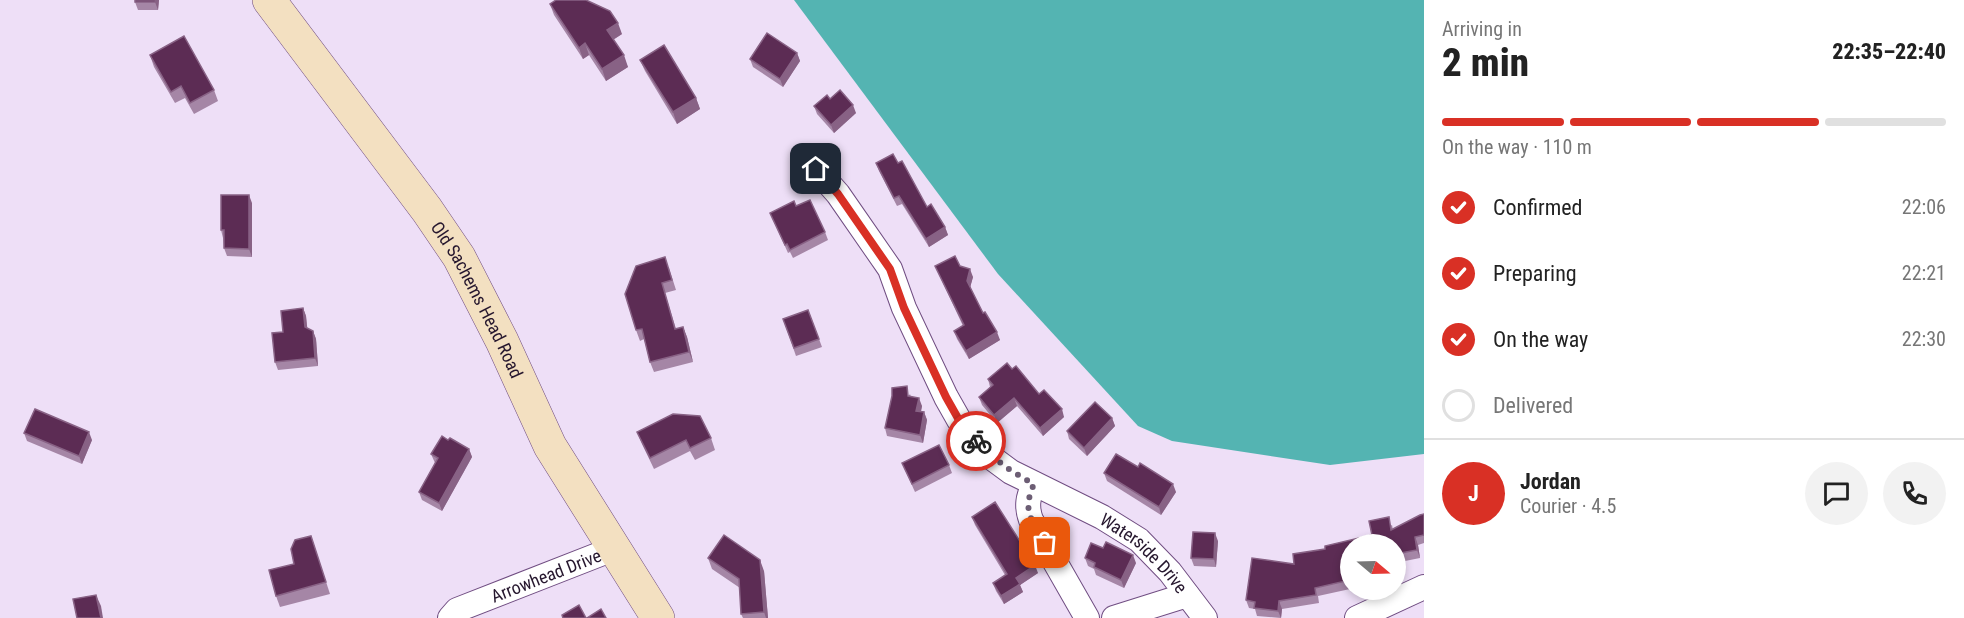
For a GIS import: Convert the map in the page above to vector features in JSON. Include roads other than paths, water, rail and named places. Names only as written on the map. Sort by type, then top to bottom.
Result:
[{"type":"street","name":"Old Sachems Head Road","points":[[269,0],[427,210],[459,257],[486,308],[550,446],[658,618]]},
{"type":"street","name":"Waterside Drive","points":[[816,169],[838,194],[890,269],[904,308],[946,397],[959,420],[992,458],[1011,472],[1102,517],[1139,540],[1155,555],[1206,618]]},
{"type":"street","points":[[1034,484],[1028,497],[1027,509],[1031,520],[1086,618]]},
{"type":"street","name":"Arrowhead Drive","points":[[450,618],[457,610],[613,549]]},
{"type":"street","points":[[1357,618],[1424,587]]},
{"type":"street","points":[[1114,618],[1187,595]]}]
